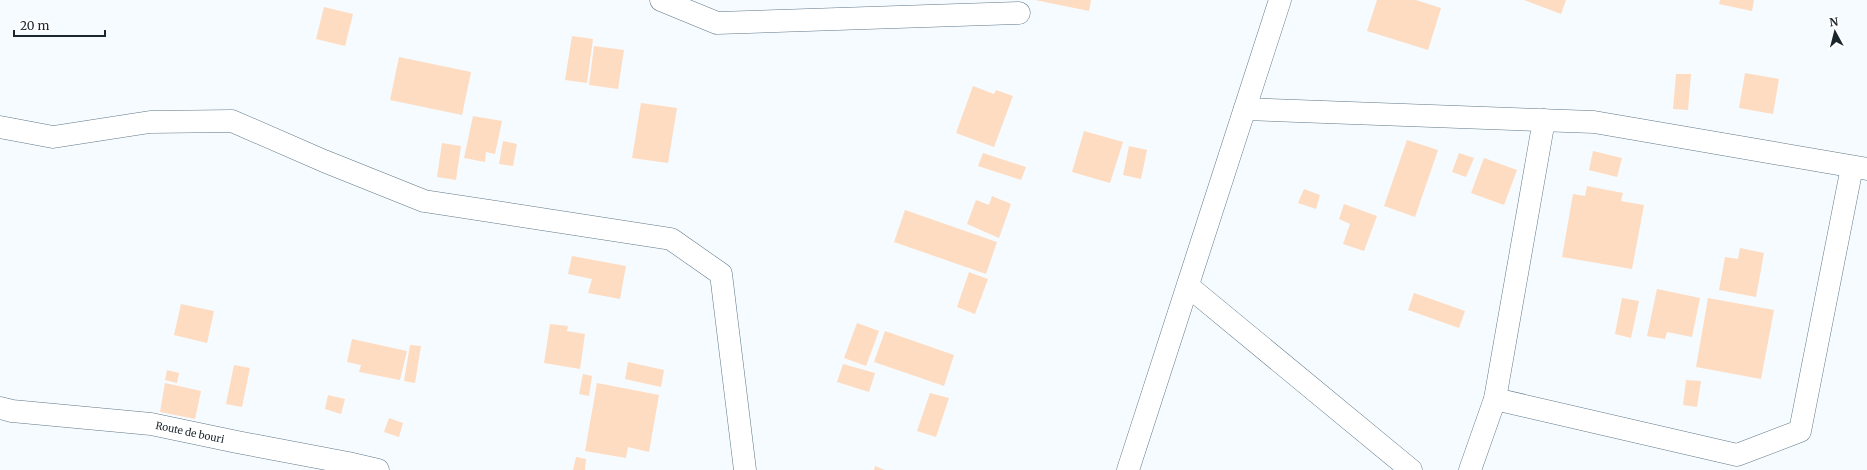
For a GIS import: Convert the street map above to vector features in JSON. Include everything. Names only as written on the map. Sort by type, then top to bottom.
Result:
[{"type":"street","points":[[661,0],[718,24],[1019,13]]},
{"type":"street","points":[[1128,470],[1280,0]]},
{"type":"street","points":[[1245,109],[1594,122],[1859,168],[1800,431],[1737,455],[1495,399]]},
{"type":"street","points":[[1470,470],[1495,399],[1544,120]]},
{"type":"street","points":[[0,127],[53,137],[150,122],[232,121],[324,161],[424,201],[671,239],[721,274],[745,470]]},
{"type":"street","points":[[1188,286],[1411,470]]},
{"type":"street","name":"Route de bouri","points":[[0,408],[12,411],[150,424],[237,442],[348,462],[378,470]]},
{"type":"building","points":[[1035,0],[1091,0],[1089,11]]},
{"type":"building","points":[[1377,0],[1416,0],[1441,8],[1428,50],[1367,31]]},
{"type":"building","points":[[1524,0],[1566,0],[1561,14]]},
{"type":"building","points":[[1720,0],[1754,0],[1752,11],[1719,4]]},
{"type":"building","points":[[324,7],[353,14],[345,46],[316,39]]},
{"type":"building","points":[[572,36],[593,39],[587,83],[565,80]]},
{"type":"building","points":[[594,46],[624,50],[618,89],[589,85]]},
{"type":"building","points":[[399,57],[471,72],[462,115],[390,100]]},
{"type":"building","points":[[1745,73],[1779,79],[1773,114],[1739,108]]},
{"type":"building","points":[[1676,74],[1691,74],[1688,110],[1673,109]]},
{"type":"building","points":[[973,86],[994,94],[996,90],[1013,96],[994,147],[956,133]]},
{"type":"building","points":[[641,103],[677,108],[668,163],[632,158]]},
{"type":"building","points":[[473,116],[502,121],[495,154],[486,152],[485,162],[464,158]]},
{"type":"building","points":[[1084,131],[1123,142],[1110,183],[1072,172]]},
{"type":"building","points":[[1407,140],[1438,150],[1415,217],[1384,206]]},
{"type":"building","points":[[503,141],[517,144],[513,166],[499,164]]},
{"type":"building","points":[[442,143],[461,146],[456,180],[437,177]]},
{"type":"building","points":[[1129,146],[1147,150],[1141,179],[1123,175]]},
{"type":"building","points":[[1593,151],[1622,158],[1617,177],[1589,170]]},
{"type":"building","points":[[983,153],[1026,167],[1021,180],[978,166]]},
{"type":"building","points":[[1459,153],[1474,158],[1466,177],[1452,172]]},
{"type":"building","points":[[1484,158],[1517,170],[1504,205],[1471,193]]},
{"type":"building","points":[[1587,186],[1623,193],[1621,201],[1644,205],[1632,269],[1562,257],[1573,194],[1585,196]]},
{"type":"building","points":[[1304,189],[1320,195],[1316,209],[1298,203]]},
{"type":"building","points":[[992,196],[1011,204],[999,238],[967,224],[976,200],[989,205]]},
{"type":"building","points":[[1344,204],[1377,216],[1364,251],[1343,244],[1350,224],[1339,219]]},
{"type":"building","points":[[905,210],[997,242],[986,274],[894,242]]},
{"type":"building","points":[[1740,248],[1764,253],[1756,297],[1719,290],[1725,257],[1738,259]]},
{"type":"building","points":[[572,256],[626,266],[620,299],[588,293],[592,279],[568,274]]},
{"type":"building","points":[[969,272],[988,279],[975,314],[957,307]]},
{"type":"building","points":[[1657,289],[1700,298],[1692,337],[1667,332],[1665,339],[1647,336]]},
{"type":"building","points":[[1414,293],[1465,311],[1459,328],[1408,310]]},
{"type":"building","points":[[1622,298],[1639,301],[1631,338],[1615,334]]},
{"type":"building","points":[[1708,298],[1774,310],[1761,379],[1696,367]]},
{"type":"building","points":[[181,304],[214,311],[207,343],[174,335]]},
{"type":"building","points":[[857,323],[879,331],[866,366],[844,358]]},
{"type":"building","points":[[550,324],[568,326],[567,331],[585,334],[580,369],[544,363]]},
{"type":"building","points":[[885,331],[954,355],[944,386],[874,362]]},
{"type":"building","points":[[352,339],[407,351],[400,380],[359,372],[361,365],[347,362]]},
{"type":"building","points":[[410,345],[421,346],[415,383],[404,381]]},
{"type":"building","points":[[628,362],[664,370],[661,387],[625,379]]},
{"type":"building","points":[[843,364],[875,373],[869,392],[837,382]]},
{"type":"building","points":[[234,365],[250,368],[242,407],[226,404]]},
{"type":"building","points":[[167,370],[179,373],[177,383],[165,380]]},
{"type":"building","points":[[583,374],[592,376],[589,396],[579,394]]},
{"type":"building","points":[[1686,380],[1701,381],[1697,407],[1683,405]]},
{"type":"building","points":[[165,383],[201,391],[195,419],[160,412]]},
{"type":"building","points":[[597,383],[659,395],[649,452],[628,447],[626,458],[585,451]]},
{"type":"building","points":[[930,393],[949,398],[936,437],[917,431]]},
{"type":"building","points":[[328,395],[345,399],[341,414],[325,409]]},
{"type":"building","points":[[389,418],[403,423],[399,437],[384,432]]},
{"type":"building","points":[[576,457],[586,459],[585,470],[573,470]]},
{"type":"building","points":[[875,466],[885,470],[874,470]]}]
